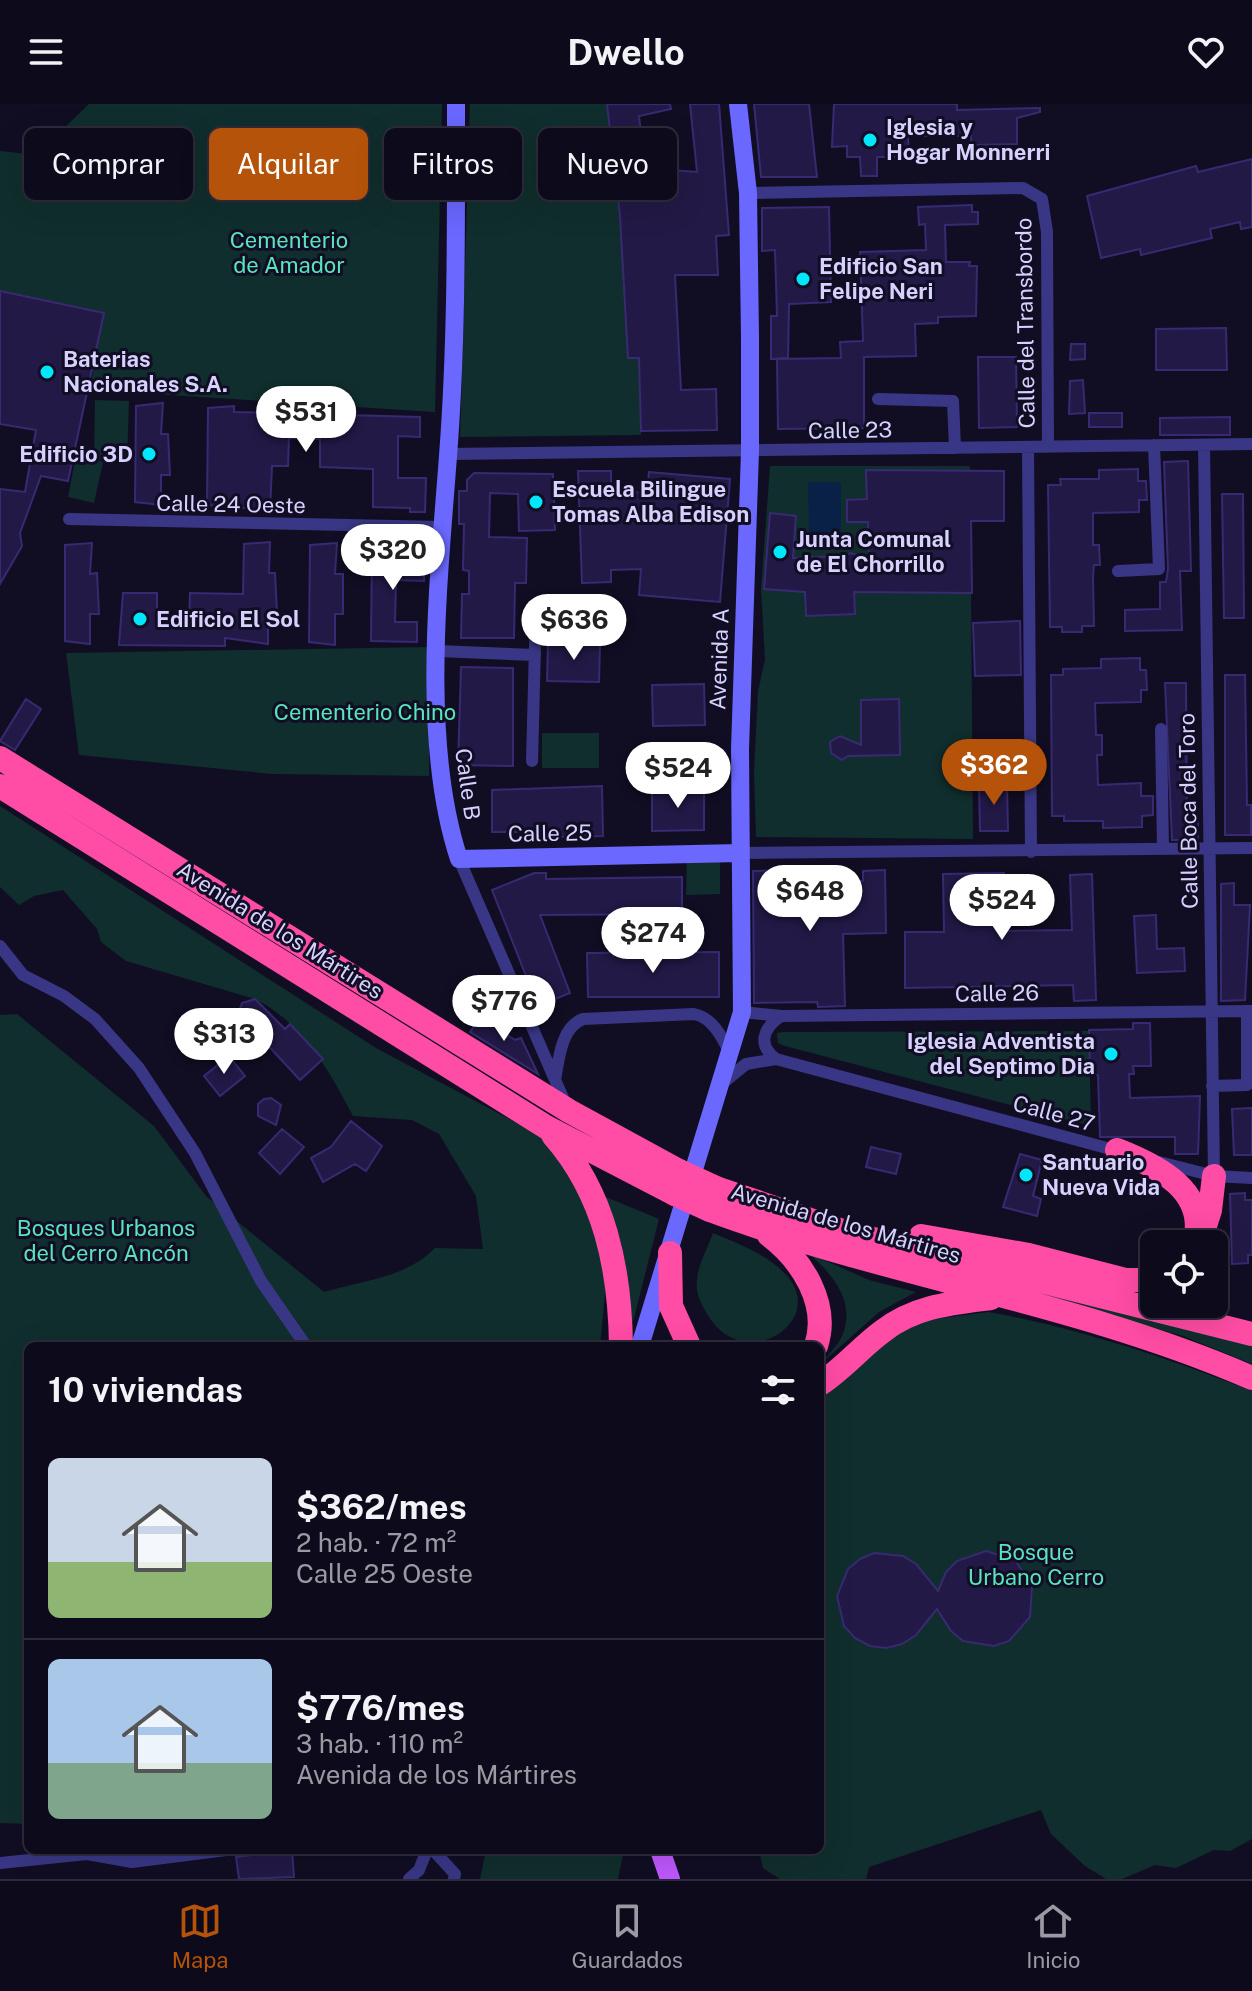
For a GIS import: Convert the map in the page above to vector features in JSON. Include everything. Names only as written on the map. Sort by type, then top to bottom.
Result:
[{"type":"highway","name":"Avenida de los Mártires","points":[[0,758],[569,1111],[677,1183]]},
{"type":"highway","name":"Avenida de los Mártires","points":[[0,786],[546,1127],[713,1199],[761,1229],[1007,1296],[1124,1332],[1252,1378]]},
{"type":"highway","points":[[546,1127],[583,1175],[605,1225],[615,1276],[621,1342]]},
{"type":"highway","points":[[1117,1150],[1163,1171],[1184,1190],[1193,1202],[1196,1230]]},
{"type":"highway","points":[[1201,1230],[1210,1210],[1214,1176]]},
{"type":"highway","name":"Avenida de los Mártires","points":[[713,1199],[1252,1334]]},
{"type":"highway","points":[[761,1229],[787,1249],[809,1280],[820,1316],[817,1342]]},
{"type":"highway","points":[[849,1233],[919,1236],[1029,1255],[1126,1280],[1140,1280]]},
{"type":"highway","points":[[670,1253],[671,1306],[687,1342]]},
{"type":"highway","points":[[824,1381],[884,1330],[917,1312],[945,1304],[1007,1296]]},
{"type":"street","name":"Calle B","points":[[456,104],[448,454],[441,527],[438,765],[449,828],[459,859],[569,1111]]},
{"type":"street","name":"Avenida A","points":[[641,1342],[742,1012],[739,853],[750,451],[748,193],[738,104]]},
{"type":"street","name":"Calle del Transbordo","points":[[748,193],[1023,188],[1042,199],[1047,232],[1048,447]]},
{"type":"street","points":[[878,399],[953,401],[955,448]]},
{"type":"street","name":"Calle 23","points":[[448,454],[1252,444]]},
{"type":"street","points":[[1118,571],[1159,569],[1154,445]]},
{"type":"street","name":"Calle Boca del Toro","points":[[1204,445],[1214,1176]]},
{"type":"street","points":[[1028,447],[1031,852]]},
{"type":"street","name":"Calle 24 Oeste","points":[[69,519],[441,527]]},
{"type":"street","points":[[532,761],[536,609],[598,611]]},
{"type":"street","points":[[438,651],[535,655]]},
{"type":"street","points":[[1161,729],[1163,849]]},
{"type":"street","points":[[739,853],[1252,848]]},
{"type":"street","name":"Calle 25","points":[[459,859],[739,853]]},
{"type":"street","points":[[0,946],[23,975],[64,996],[95,1019],[139,1068],[195,1153],[261,1281],[303,1342]]},
{"type":"street","points":[[1212,1086],[1247,1085],[1250,1011]]},
{"type":"street","name":"Calle 26","points":[[742,1012],[781,1016],[1250,1011]]},
{"type":"street","points":[[555,1080],[564,1039],[576,1022],[583,1019],[703,1016],[719,1031],[730,1053]]},
{"type":"street","points":[[776,1059],[765,1046],[763,1037],[766,1029],[781,1016]]},
{"type":"street","name":"Calle 27","points":[[718,1091],[733,1072],[746,1064],[776,1059],[1214,1176],[1252,1178]]},
{"type":"street","points":[[0,1863],[87,1854],[132,1862],[195,1854]]},
{"type":"street","points":[[409,1879],[419,1870],[428,1854]]},
{"type":"street","points":[[434,1854],[455,1874],[454,1879]]},
{"type":"green space","name":"Cementerio de Amador","points":[[89,104],[442,104],[441,128],[384,128],[384,200],[440,200],[435,412],[90,390],[103,313],[0,291],[0,151],[24,154],[24,200],[193,200],[193,128],[64,128]]},
{"type":"green space","points":[[470,104],[607,104],[610,128],[538,128],[538,200],[618,200],[628,358],[639,358],[641,435],[460,437],[467,200],[522,200],[522,128],[469,128]]},
{"type":"green space","points":[[95,400],[129,401],[127,460],[95,459],[103,462],[94,503],[68,497],[76,456],[94,459]]},
{"type":"green space","points":[[770,466],[970,466],[973,839],[756,837],[754,772],[758,692],[765,659],[761,589]]},
{"type":"green space","name":"Cementerio Chino","points":[[429,647],[429,776],[273,774],[79,755],[66,653]]},
{"type":"green space","points":[[542,733],[599,733],[599,768],[542,768]]},
{"type":"green space","name":"Bosques Urbanos del Cerro Ancón","points":[[0,806],[376,1048],[541,1136],[574,1181],[608,1262],[600,1342],[24,1342],[24,1824],[0,1823],[0,1015],[17,1014],[154,1126],[206,1196],[324,1292],[397,1272],[435,1248],[483,1249],[476,1196],[439,1134],[412,1120],[353,1116],[313,1049],[272,1009],[255,999],[126,961],[101,942],[97,929],[63,890],[34,896],[19,905],[0,887]]},
{"type":"green space","points":[[687,857],[720,857],[720,894],[686,895]]},
{"type":"green space","points":[[1089,1031],[1091,1126],[785,1046],[778,1043],[777,1033],[784,1032]]},
{"type":"green space","points":[[601,1195],[659,1219],[633,1322],[628,1320],[626,1269],[621,1241]]},
{"type":"green space","points":[[713,1233],[763,1256],[788,1277],[797,1293],[797,1309],[790,1323],[778,1334],[762,1341],[744,1342],[727,1335],[711,1320],[698,1296],[697,1280]]},
{"type":"green space","points":[[808,1253],[869,1280],[916,1292],[879,1312],[824,1361],[842,1336],[846,1311],[833,1279]]},
{"type":"green space","points":[[971,1276],[1252,1345],[1252,1364],[1183,1336]]},
{"type":"green space","name":"Bosque Urbano Cerro","points":[[989,1312],[1056,1326],[1122,1345],[1252,1391],[1252,1839],[1230,1851],[1214,1850],[1176,1868],[1155,1865],[1122,1879],[1106,1879],[1085,1866],[1051,1834],[1041,1810],[869,1867],[866,1879],[780,1879],[763,1868],[760,1854],[824,1854],[824,1389],[905,1328],[933,1319]]},
{"type":"green space","points":[[485,1854],[623,1854],[618,1879],[480,1879]]},
{"type":"water","points":[[808,482],[841,482],[841,537],[809,537]]},
{"type":"building","points":[[607,104],[670,104],[671,109],[639,116],[640,128],[610,128]]},
{"type":"building","points":[[690,104],[719,104],[729,235],[716,236],[718,275],[675,275],[681,390],[716,389],[717,430],[641,431],[639,358],[628,358],[618,200],[677,200],[677,170],[697,172]]},
{"type":"building","points":[[754,104],[809,104],[817,177],[761,177]]},
{"type":"building","points":[[834,104],[957,104],[957,110],[1040,108],[1040,112],[1017,118],[1017,144],[971,145],[971,136],[908,136],[909,157],[877,157],[877,176],[861,176],[860,157],[847,157],[847,146],[832,147]]},
{"type":"building","points":[[1252,159],[1252,227],[1241,229],[1240,222],[1210,229],[1212,238],[1141,255],[1140,249],[1101,258],[1087,196],[1196,166],[1198,172]]},
{"type":"building","points":[[972,205],[972,212],[978,212],[978,224],[945,225],[946,262],[970,262],[969,266],[977,266],[976,316],[938,317],[938,323],[915,324],[916,356],[864,357],[864,428],[778,429],[777,359],[841,358],[840,342],[863,341],[860,252],[926,250],[925,224],[919,225],[918,207]]},
{"type":"building","points":[[829,207],[831,302],[789,304],[788,358],[771,359],[771,316],[777,316],[775,250],[762,251],[762,208]]},
{"type":"building","name":"Baterias Nacionales S.A.","points":[[0,291],[104,313],[68,481],[41,476],[20,533],[22,546],[0,584],[0,489],[25,492],[36,430],[0,424]]},
{"type":"building","points":[[1226,328],[1227,370],[1156,370],[1156,329]]},
{"type":"building","points":[[1071,344],[1085,344],[1085,359],[1070,360]]},
{"type":"building","points":[[978,357],[1016,357],[1017,427],[979,428]]},
{"type":"building","points":[[1083,380],[1085,413],[1069,414],[1070,381]]},
{"type":"building","name":"Edificio 3D","points":[[163,403],[161,434],[168,434],[170,475],[161,475],[161,505],[135,502],[136,406]]},
{"type":"building","points":[[234,406],[234,412],[420,417],[420,437],[398,436],[398,478],[426,478],[425,512],[410,512],[410,508],[373,507],[373,469],[320,467],[320,439],[289,438],[288,466],[272,466],[270,510],[207,505],[208,408]]},
{"type":"building","points":[[1089,413],[1122,413],[1122,427],[1089,427]]},
{"type":"building","points":[[1230,417],[1230,435],[1160,435],[1160,418]]},
{"type":"building","points":[[1188,461],[1191,571],[1180,571],[1182,630],[1125,631],[1125,610],[1160,609],[1160,582],[1166,582],[1168,569],[1164,462]]},
{"type":"building","points":[[1138,469],[1138,481],[1146,481],[1147,500],[1139,500],[1139,512],[1093,513],[1093,545],[1099,545],[1100,565],[1094,565],[1094,626],[1082,626],[1082,632],[1062,632],[1062,627],[1050,627],[1048,485],[1061,485],[1060,479],[1099,479],[1099,470]]},
{"type":"building","points":[[866,470],[1004,471],[1004,521],[971,521],[972,593],[854,592],[855,614],[806,616],[805,592],[764,589],[770,513],[796,516],[793,558],[851,553],[869,559],[868,522],[847,522],[847,500],[867,499]]},
{"type":"building","points":[[578,471],[611,471],[611,493],[647,492],[649,472],[730,479],[720,602],[639,595],[641,569],[611,570],[611,582],[582,583]]},
{"type":"building","points":[[474,473],[553,474],[555,530],[519,531],[518,494],[490,493],[489,537],[527,538],[526,583],[515,583],[514,638],[461,638],[462,594],[469,594],[469,571],[463,570],[464,524],[459,524],[459,491],[467,491],[467,480]]},
{"type":"building","points":[[1222,494],[1243,494],[1244,618],[1224,618]]},
{"type":"building","points":[[270,542],[269,573],[275,573],[277,613],[268,613],[268,644],[225,638],[225,646],[119,645],[123,593],[157,593],[157,622],[189,622],[190,593],[243,594],[244,544]]},
{"type":"building","points":[[92,543],[90,574],[97,573],[99,614],[90,614],[90,644],[65,641],[65,545]]},
{"type":"building","points":[[337,543],[335,574],[343,574],[343,614],[335,614],[335,645],[309,642],[310,545]]},
{"type":"building","points":[[410,546],[425,547],[424,581],[396,580],[395,622],[417,622],[417,642],[371,641],[372,550],[409,551]]},
{"type":"building","points":[[1020,621],[1021,675],[975,676],[973,623]]},
{"type":"building","points":[[548,643],[600,644],[599,682],[547,681]]},
{"type":"building","points":[[1140,658],[1140,670],[1146,670],[1147,690],[1141,690],[1141,702],[1095,703],[1096,735],[1102,735],[1102,755],[1097,755],[1098,785],[1141,783],[1141,796],[1153,796],[1153,815],[1142,816],[1142,827],[1103,828],[1103,821],[1064,821],[1064,816],[1052,816],[1051,675],[1063,675],[1063,669],[1101,668],[1101,659]]},
{"type":"building","points":[[461,667],[513,668],[513,766],[458,765]]},
{"type":"building","points":[[1225,675],[1245,675],[1247,805],[1251,805],[1251,835],[1225,835]]},
{"type":"building","points":[[1165,683],[1186,683],[1187,820],[1198,820],[1198,840],[1172,840]]},
{"type":"building","points":[[704,684],[705,725],[653,726],[652,685]]},
{"type":"building","points":[[26,699],[41,709],[15,750],[0,741]]},
{"type":"building","points":[[899,699],[900,755],[848,756],[842,760],[831,753],[830,742],[840,736],[861,745],[861,700]]},
{"type":"building","points":[[1007,783],[1008,831],[980,831],[979,784]]},
{"type":"building","points":[[602,786],[603,836],[556,837],[556,832],[492,832],[492,790]]},
{"type":"building","points":[[704,790],[704,830],[652,831],[652,791]]},
{"type":"building","points":[[814,870],[814,877],[837,877],[837,882],[863,881],[863,871],[885,870],[886,933],[843,934],[845,1006],[818,1007],[817,1002],[754,1003],[753,871]]},
{"type":"building","points":[[534,873],[546,873],[546,879],[682,877],[682,914],[540,915],[570,993],[538,1006],[492,890]]},
{"type":"building","points":[[1004,873],[1005,931],[1072,930],[1070,875],[1092,874],[1096,1000],[1074,1001],[1073,985],[905,988],[905,932],[944,932],[943,874]]},
{"type":"building","points":[[1234,883],[1234,905],[1250,905],[1245,1000],[1221,1001],[1221,884]]},
{"type":"building","points":[[1156,915],[1157,949],[1184,948],[1185,971],[1137,973],[1134,916]]},
{"type":"building","points":[[719,952],[719,997],[588,997],[587,953]]},
{"type":"building","points":[[255,999],[285,1029],[290,1024],[323,1059],[300,1080],[263,1040],[260,1043],[236,1019],[242,1003]]},
{"type":"building","points":[[491,1018],[496,1028],[515,1040],[521,1038],[538,1074],[470,1032],[475,1025]]},
{"type":"building","points":[[1133,1023],[1150,1023],[1151,1066],[1133,1066],[1134,1074],[1129,1074],[1130,1098],[1200,1096],[1198,1154],[1175,1154],[1175,1137],[1100,1137],[1098,1075],[1090,1075],[1089,1030],[1133,1029]]},
{"type":"building","points":[[229,1056],[245,1076],[220,1096],[204,1076]]},
{"type":"building","points":[[271,1098],[281,1105],[276,1125],[258,1116],[258,1104]]},
{"type":"building","points":[[1252,1108],[1252,1155],[1234,1155],[1232,1109]]},
{"type":"building","points":[[351,1121],[382,1146],[366,1171],[355,1164],[323,1182],[311,1158],[331,1147]]},
{"type":"building","points":[[282,1129],[304,1147],[280,1174],[259,1153]]},
{"type":"building","points":[[871,1147],[901,1154],[896,1174],[866,1167]]},
{"type":"building","name":"Santuario Nueva Vida","points":[[1020,1154],[1042,1160],[1033,1196],[1041,1199],[1037,1216],[1003,1207]]},
{"type":"building","points":[[1245,1193],[1245,1200],[1252,1200],[1252,1255],[1248,1255],[1248,1263],[1232,1264],[1230,1194]]},
{"type":"building","points":[[986,1551],[1015,1560],[1032,1586],[1030,1617],[1009,1641],[994,1646],[963,1641],[951,1631],[937,1609],[916,1635],[902,1644],[886,1648],[870,1646],[855,1638],[844,1626],[837,1596],[848,1569],[860,1559],[874,1553],[903,1556],[916,1564],[938,1591],[946,1572],[957,1561]]},
{"type":"building","points":[[292,1854],[294,1877],[239,1879],[236,1857]]},
{"type":"place","name":"Iglesia y Hogar Monnerri","points":[[870,140]]},
{"type":"place","name":"Edificio San Felipe Neri","points":[[803,279]]},
{"type":"place","name":"Baterias Nacionales S.A.","points":[[47,372]]},
{"type":"place","name":"Edificio 3D","points":[[149,454]]},
{"type":"place","name":"Escuela Bilingue Tomas Alba Edison","points":[[536,502]]},
{"type":"place","name":"Junta Comunal de El Chorrillo","points":[[780,552]]},
{"type":"place","name":"Edificio El Sol","points":[[140,619]]},
{"type":"place","name":"Iglesia Adventista del Septimo Dia","points":[[1111,1054]]},
{"type":"place","name":"Santuario Nueva Vida","points":[[1026,1175]]}]
